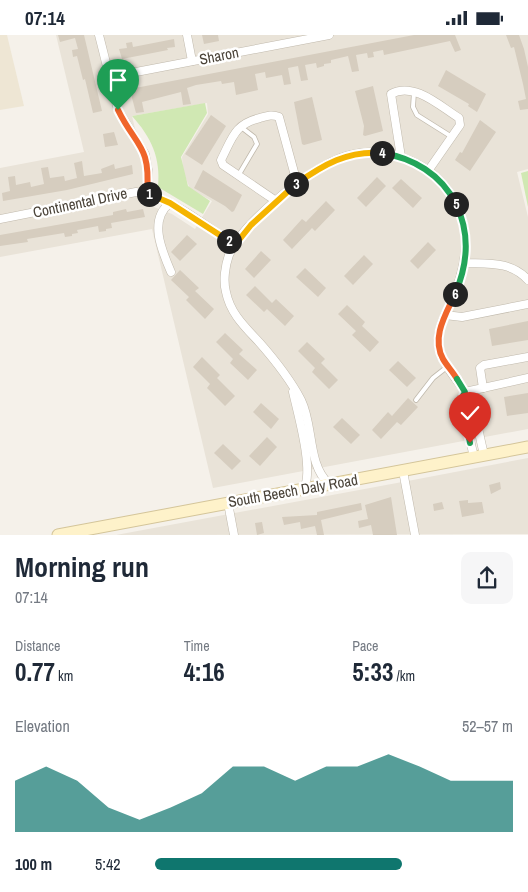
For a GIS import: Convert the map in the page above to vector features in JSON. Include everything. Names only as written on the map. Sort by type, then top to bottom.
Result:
[{"type":"street","points":[[99,35],[118,110],[145,154],[148,170],[147,193]]},
{"type":"street","points":[[187,35],[192,61]]},
{"type":"street","name":"Sharon","points":[[110,77],[329,35]]},
{"type":"street","points":[[401,157],[391,94],[401,90],[414,92],[459,118],[460,125],[428,171]]},
{"type":"street","points":[[276,201],[223,165],[221,160],[240,126],[248,121],[269,115],[279,117],[297,183]]},
{"type":"street","points":[[329,484],[320,475],[305,412],[300,399],[279,366],[239,320],[229,302],[225,289],[225,272],[229,256],[249,227],[297,183],[320,168],[345,156],[373,153],[401,157],[428,171],[443,185],[459,210],[466,236],[464,263],[458,286],[440,328],[438,343],[442,357],[473,406],[479,456]]},
{"type":"street","name":"Continental Drive","points":[[0,219],[89,202],[125,192],[147,193],[170,203],[235,245]]},
{"type":"street","points":[[170,203],[163,209],[159,219],[160,244],[171,272]]},
{"type":"street","points":[[464,263],[510,267],[519,271],[528,280]]},
{"type":"street","points":[[445,315],[462,317],[528,304]]},
{"type":"street","points":[[483,388],[480,368],[484,365],[528,357]]},
{"type":"street","points":[[465,392],[528,378]]},
{"type":"street","points":[[292,387],[308,463],[309,475],[304,488]]},
{"type":"street","name":"South Beech Daly Road","points":[[58,535],[528,447]]},
{"type":"street","points":[[403,471],[415,535]]},
{"type":"street","points":[[228,503],[234,535]]},
{"type":"lane","points":[[414,92],[413,107],[417,115],[452,137]]},
{"type":"lane","points":[[238,176],[257,144],[254,137],[240,126]]},
{"type":"lane","points":[[416,400],[433,378],[448,367]]},
{"type":"shaded area","points":[[0,35],[7,35],[24,106],[0,110]]},
{"type":"shaded area","points":[[56,35],[528,35],[528,169],[517,172],[528,217],[528,429],[213,488],[152,229],[0,257],[0,168],[84,152]],"holes":[[[207,103],[208,114],[182,157],[183,171],[190,189],[212,201],[195,229],[172,214],[154,207],[132,116]]]},
{"type":"shaded area","points":[[528,458],[528,534],[116,535],[413,480]]},
{"type":"green space","points":[[205,103],[207,113],[181,157],[188,186],[210,201],[203,214],[158,187],[159,176],[156,157],[149,140],[132,116]]},
{"type":"green space","points":[[528,171],[528,207],[521,173]]},
{"type":"building","points":[[58,35],[84,35],[102,111],[93,113],[77,56],[73,57],[72,50],[78,49],[75,38],[60,42]]},
{"type":"building","points":[[202,35],[218,35],[219,41],[204,44]]},
{"type":"building","points":[[414,35],[455,35],[461,50],[455,52],[450,41],[384,55],[383,50],[373,52],[374,57],[368,58],[367,53],[356,55],[359,71],[352,72],[348,56],[331,60],[331,63],[317,68],[316,63],[305,65],[308,80],[301,81],[298,66],[288,68],[291,84],[284,85],[282,75],[266,78],[265,72],[255,74],[258,90],[236,95],[234,82],[222,84],[221,81],[196,85],[187,88],[191,104],[183,105],[181,92],[142,102],[144,112],[136,113],[130,89]]},
{"type":"building","points":[[506,35],[519,35],[524,49],[528,67],[528,109],[520,110],[518,101],[526,99],[514,47],[511,48]]},
{"type":"building","points":[[174,39],[175,47],[167,48],[168,50],[122,59],[119,49],[127,48],[126,43],[132,42],[133,47]]},
{"type":"building","points":[[446,70],[486,94],[477,112],[468,106],[469,104],[438,86]]},
{"type":"building","points":[[373,86],[383,131],[365,136],[363,135],[364,126],[355,91]]},
{"type":"building","points":[[312,97],[322,140],[304,145],[302,144],[294,102]]},
{"type":"building","points":[[211,115],[226,126],[202,165],[185,154]]},
{"type":"building","points":[[480,120],[496,132],[470,171],[455,160],[460,152],[462,153]]},
{"type":"building","points":[[114,132],[118,145],[105,147],[103,134]]},
{"type":"building","points":[[82,161],[84,176],[102,173],[101,169],[114,164],[115,169],[132,165],[133,174],[67,190],[3,201],[2,193],[10,191],[8,177],[15,176],[16,185],[30,182],[31,187],[44,184],[41,168],[48,167],[50,178],[64,176],[65,181],[77,178],[74,163]]},
{"type":"building","points":[[203,170],[242,195],[234,211],[232,212],[194,188]]},
{"type":"building","points":[[377,177],[386,186],[366,207],[357,198]]},
{"type":"building","points":[[401,179],[422,198],[413,208],[392,188]]},
{"type":"building","points":[[326,201],[335,210],[315,231],[312,228],[292,249],[283,240],[302,219],[306,222]]},
{"type":"building","points":[[126,209],[127,212],[143,209],[145,217],[111,223],[112,228],[106,229],[106,231],[99,232],[98,226],[77,230],[78,233],[72,234],[72,236],[65,237],[64,233],[27,239],[28,242],[0,246],[0,235],[113,215],[113,212]]},
{"type":"building","points":[[187,235],[197,244],[180,261],[171,252]]},
{"type":"building","points":[[428,242],[436,250],[418,269],[410,261]]},
{"type":"building","points":[[261,251],[271,260],[254,278],[245,269]]},
{"type":"building","points":[[364,255],[373,264],[353,285],[344,276]]},
{"type":"building","points":[[305,268],[326,288],[318,297],[296,277]]},
{"type":"building","points":[[180,270],[199,288],[195,291],[214,309],[205,319],[186,300],[189,297],[171,280]]},
{"type":"building","points":[[255,286],[272,303],[276,299],[294,316],[285,326],[267,309],[264,312],[246,295]]},
{"type":"building","points":[[347,305],[365,322],[362,326],[379,342],[370,352],[352,335],[356,331],[338,314]]},
{"type":"building","points":[[528,321],[528,340],[492,346],[489,329]]},
{"type":"building","points":[[225,333],[243,350],[239,354],[257,370],[248,380],[230,363],[233,359],[216,342]]},
{"type":"building","points":[[307,342],[325,359],[321,363],[338,380],[329,389],[312,372],[315,368],[298,351]]},
{"type":"building","points":[[202,357],[220,375],[217,378],[235,396],[225,406],[207,388],[210,384],[193,367]]},
{"type":"building","points":[[398,361],[416,378],[407,387],[389,370]]},
{"type":"building","points":[[528,393],[528,413],[507,416],[504,397]]},
{"type":"building","points":[[408,398],[418,407],[401,425],[397,422],[381,439],[372,430],[388,412],[392,416]]},
{"type":"building","points":[[261,403],[279,419],[271,429],[253,412]]},
{"type":"building","points":[[342,418],[360,435],[351,444],[333,427]]},
{"type":"building","points":[[267,437],[277,447],[260,466],[249,456]]},
{"type":"building","points":[[223,444],[241,461],[232,470],[214,453]]},
{"type":"building","points":[[500,482],[501,489],[491,494],[489,485]]},
{"type":"building","points":[[391,497],[397,535],[373,535],[371,525],[359,528],[358,521],[368,519],[365,505]]},
{"type":"building","points":[[468,500],[468,503],[482,502],[484,513],[462,517],[459,501]]},
{"type":"building","points":[[442,502],[444,509],[434,511],[433,504]]},
{"type":"building","points":[[361,503],[362,510],[321,520],[324,535],[317,535],[315,526],[301,529],[300,522],[284,525],[282,517],[317,515],[317,512]]},
{"type":"building","points":[[262,522],[264,533],[257,535],[255,523]]},
{"type":"route","points":[[118,110],[137,138],[145,154],[148,170],[147,193],[170,203],[235,245],[249,227],[284,193],[336,159],[366,153],[390,154],[411,161],[436,177],[450,193],[459,210],[465,231],[466,252],[461,278],[440,328],[438,343],[446,365],[465,392],[462,397],[462,405],[470,443]]}]
